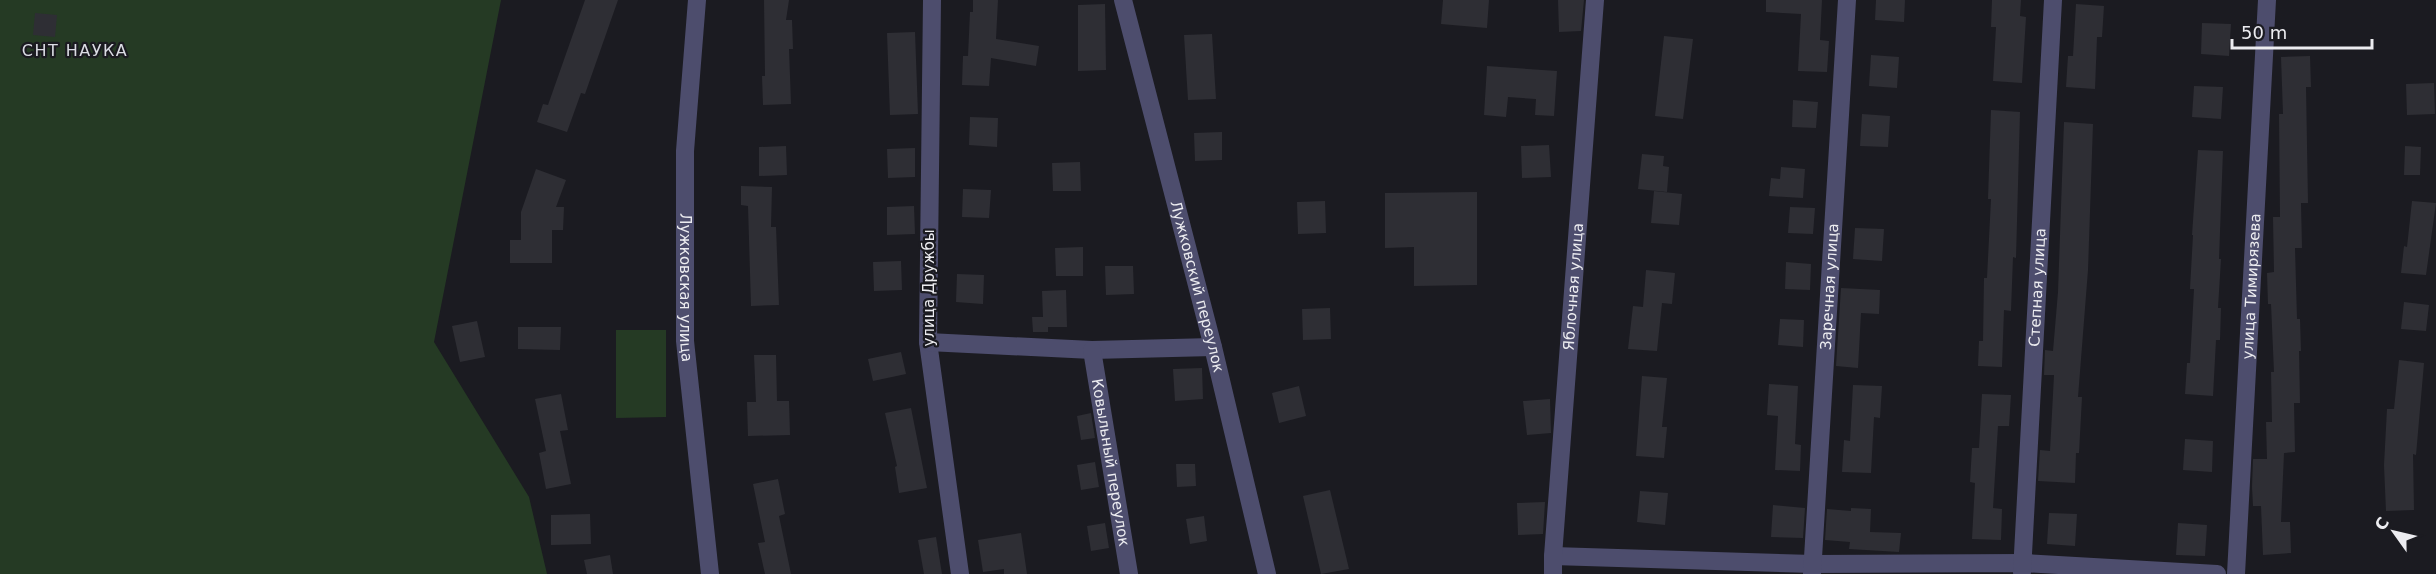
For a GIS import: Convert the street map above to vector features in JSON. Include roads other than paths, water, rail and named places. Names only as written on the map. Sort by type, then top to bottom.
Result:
[{"type":"street","name":"Лужковская улица","points":[[697,0],[685,151],[685,341],[710,574]]},
{"type":"street","name":"улица Дружбы","points":[[932,0],[928,342],[960,574]]},
{"type":"street","name":"Лужковский переулок","points":[[1123,0],[1213,347],[1267,574]]},
{"type":"street","name":"Яблочная улица","points":[[1553,565],[1595,0]]},
{"type":"street","name":"Заречная улица","points":[[1813,569],[1847,0]]},
{"type":"street","name":"Степная улица","points":[[2022,568],[2053,0]]},
{"type":"street","name":"улица Тимирязева","points":[[2236,574],[2267,0]]},
{"type":"street","points":[[928,342],[1092,350],[1213,347]]},
{"type":"street","name":"Ковыльный переулок","points":[[1092,350],[1129,574]]},
{"type":"street","points":[[1553,565],[1813,569],[2022,568],[2217,574]]},
{"type":"district","name":"СНТ НАУКА","points":[[75,50]]}]
